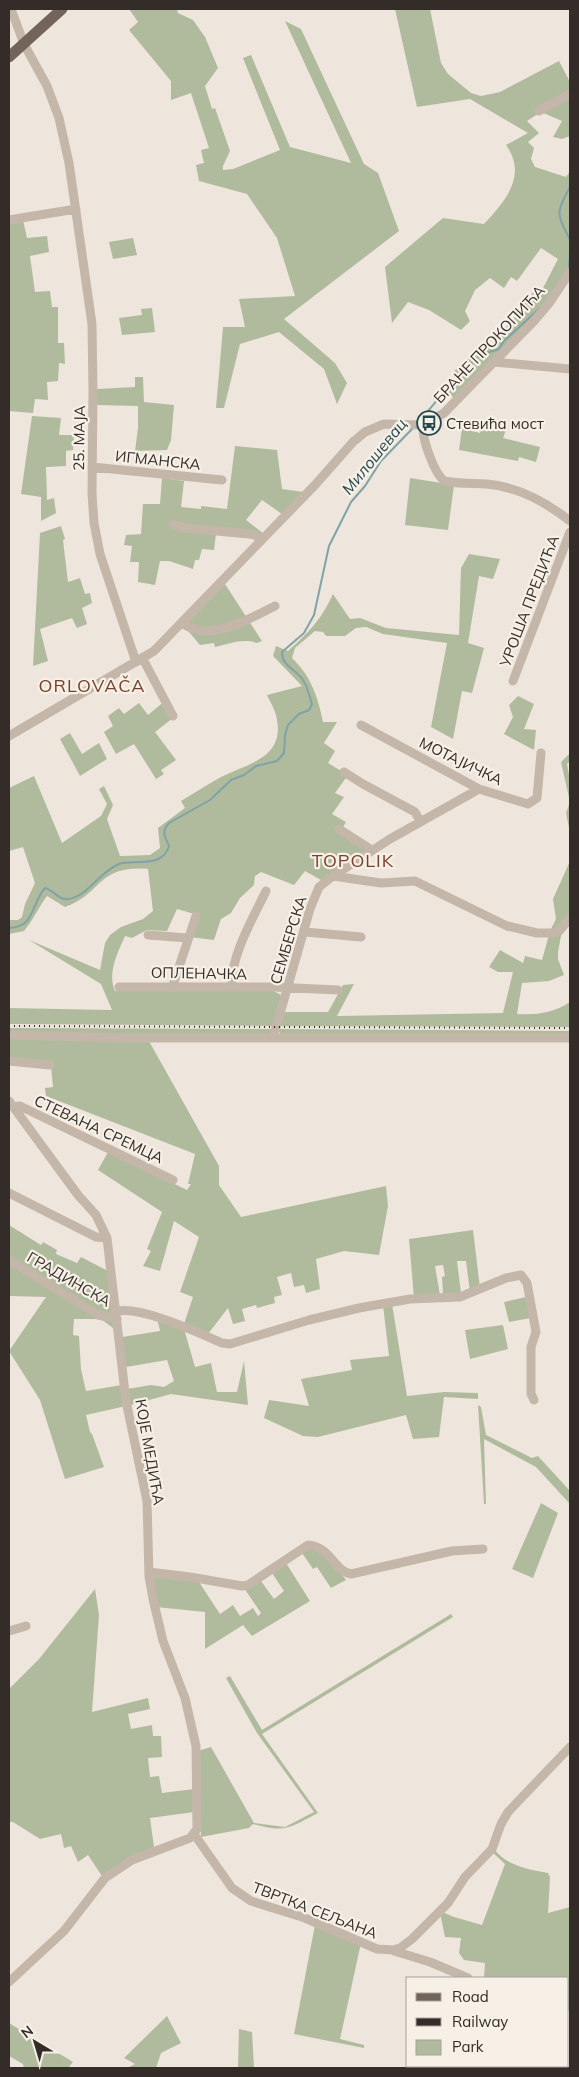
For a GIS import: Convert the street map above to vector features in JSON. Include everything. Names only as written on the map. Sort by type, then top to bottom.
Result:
[{"type":"main road","points":[[9,58],[62,9]]},
{"type":"street","name":"25. МАЈА","points":[[11,9],[24,44],[48,86],[59,118],[76,209],[92,324],[92,493],[96,536],[139,661]]},
{"type":"street","points":[[540,111],[570,94]]},
{"type":"street","points":[[9,220],[76,209]]},
{"type":"street","name":"БРАНЕ ПРОКОПИЋА","points":[[421,425],[444,413],[494,362],[550,302],[570,272]]},
{"type":"street","points":[[494,362],[570,369]]},
{"type":"street","points":[[9,736],[154,651],[346,449],[365,432],[384,424],[421,425],[436,471],[444,481],[488,484],[516,491],[546,503],[570,521]]},
{"type":"street","name":"ИГМАНСКА","points":[[92,467],[222,480]]},
{"type":"street","points":[[174,524],[184,528],[255,535],[261,540]]},
{"type":"street","name":"УРОША ПРЕДИЋА","points":[[513,680],[570,532]]},
{"type":"street","points":[[182,623],[188,628],[196,630],[227,628],[275,606]]},
{"type":"street","points":[[139,661],[174,716]]},
{"type":"street","name":"МОТАЈИЧКА","points":[[360,726],[479,789],[523,803],[531,803],[537,798],[541,754]]},
{"type":"street","points":[[344,772],[416,812],[420,821]]},
{"type":"street","name":"СЕМБЕРСКА","points":[[273,1038],[316,893],[324,882],[420,821],[479,789]]},
{"type":"street","points":[[339,829],[372,850]]},
{"type":"street","points":[[332,876],[381,883],[415,881],[507,926],[548,934],[560,930],[570,918]]},
{"type":"street","points":[[232,988],[231,979],[242,943],[266,891]]},
{"type":"street","points":[[172,988],[196,916]]},
{"type":"street","points":[[305,932],[361,937]]},
{"type":"street","points":[[148,934],[188,938]]},
{"type":"street","name":"ОПЛЕНАЧКА","points":[[119,988],[134,986],[338,990]]},
{"type":"street","points":[[9,1035],[131,1038],[570,1038]]},
{"type":"street","points":[[9,1061],[50,1065]]},
{"type":"street","name":"СТЕВАНА СРЕМЦА","points":[[11,1104],[20,1106],[174,1180]]},
{"type":"street","name":"КОЈЕ МЕДИЋА","points":[[11,1104],[78,1195],[96,1215],[107,1238],[126,1401],[147,1502],[149,1572],[157,1621],[185,1698],[196,1746],[197,1829],[194,1834]]},
{"type":"street","points":[[9,1193],[96,1237],[107,1238]]},
{"type":"street","name":"ГРАДИНСКА","points":[[9,1260],[98,1315],[117,1315],[129,1311],[154,1316],[227,1344],[326,1316],[400,1300],[460,1297],[506,1278],[522,1276],[527,1283],[536,1332],[531,1346],[531,1394],[534,1400]]},
{"type":"street","points":[[149,1572],[190,1576],[242,1586],[253,1583],[308,1545],[323,1549],[345,1573],[351,1574],[452,1551],[482,1549]]},
{"type":"street","points":[[9,1631],[26,1626]]},
{"type":"street","name":"ТВРТКА СЕЉАНА","points":[[194,1834],[232,1888],[251,1901],[312,1921],[377,1949],[393,1950],[400,1948],[412,1939],[448,1903],[465,1877],[492,1849],[501,1824],[508,1812],[570,1747]]},
{"type":"street","points":[[9,1982],[64,1931],[105,1878],[132,1860],[182,1842],[194,1834]]},
{"type":"street","points":[[393,1950],[430,1962],[466,1977]]},
{"type":"green space","points":[[129,9],[177,9],[178,13],[193,20],[205,37],[218,68],[205,86],[212,109],[215,108],[230,151],[223,170],[233,169],[280,150],[243,58],[251,55],[290,147],[351,163],[285,21],[301,29],[364,164],[378,173],[399,231],[284,319],[335,363],[347,383],[337,404],[324,369],[279,332],[240,344],[224,408],[216,408],[223,327],[245,327],[239,299],[295,296],[277,238],[247,194],[199,181],[196,165],[204,163],[201,150],[209,148],[191,93],[171,100],[171,81],[129,30],[138,22]]},
{"type":"green space","points":[[395,9],[430,9],[441,63],[448,74],[471,93],[481,96],[500,92],[559,61],[570,82],[570,136],[562,139],[553,137],[562,121],[541,112],[527,121],[539,133],[528,142],[534,148],[531,159],[535,167],[566,177],[570,171],[570,271],[565,282],[455,399],[443,387],[453,379],[454,371],[485,346],[496,345],[498,337],[534,291],[540,294],[558,259],[541,248],[517,281],[511,277],[504,288],[490,278],[475,290],[465,311],[470,321],[461,330],[429,310],[408,302],[392,323],[385,267],[443,218],[484,224],[506,197],[514,178],[515,167],[506,145],[528,133],[470,99],[417,107]]},
{"type":"green space","points":[[23,220],[27,238],[47,236],[49,252],[30,256],[35,292],[50,291],[52,307],[58,307],[58,343],[64,343],[65,364],[59,363],[58,381],[47,382],[48,400],[35,399],[33,413],[9,411],[9,222]]},
{"type":"green space","points":[[133,238],[137,255],[113,259],[109,242]]},
{"type":"green space","points":[[152,308],[155,332],[122,335],[119,318],[142,315],[141,309]]},
{"type":"green space","points":[[135,377],[143,377],[144,402],[174,405],[171,440],[167,450],[135,451],[138,406],[97,405],[97,389],[135,387]]},
{"type":"green space","points":[[32,416],[61,418],[59,435],[74,435],[73,450],[66,451],[66,466],[46,467],[47,500],[54,498],[56,513],[41,521],[41,497],[21,494]]},
{"type":"green space","points":[[483,420],[507,427],[503,438],[540,447],[536,462],[519,457],[518,461],[459,450],[462,428],[480,433]]},
{"type":"green space","points":[[235,446],[277,450],[282,489],[304,492],[282,514],[262,500],[246,520],[264,534],[257,539],[216,534],[214,550],[202,549],[199,560],[195,560],[193,569],[169,561],[160,561],[155,585],[138,582],[139,562],[130,562],[132,546],[124,545],[126,535],[141,534],[143,504],[160,504],[162,478],[184,481],[181,507],[201,509],[201,506],[227,509]]},
{"type":"green space","points":[[410,478],[454,485],[448,530],[405,525]]},
{"type":"green space","points":[[61,526],[65,539],[63,540],[68,582],[80,578],[85,594],[90,593],[92,603],[82,608],[87,624],[77,628],[72,618],[40,629],[48,661],[33,666],[40,533]]},
{"type":"green space","points":[[469,554],[500,559],[493,579],[479,576],[468,643],[484,648],[472,693],[462,691],[453,739],[431,727],[447,643],[383,634],[366,627],[356,628],[345,636],[326,636],[323,632],[315,631],[295,648],[292,658],[299,665],[313,687],[323,722],[337,722],[324,743],[335,751],[328,763],[348,775],[335,793],[344,797],[332,814],[346,822],[342,829],[373,847],[321,880],[305,871],[294,885],[261,872],[255,876],[254,885],[240,898],[231,913],[221,919],[214,940],[189,937],[198,915],[177,909],[167,931],[147,930],[132,938],[125,936],[119,949],[112,977],[115,991],[129,988],[270,989],[281,995],[273,1026],[9,1024],[9,1008],[112,1010],[101,984],[29,940],[100,970],[105,943],[110,935],[121,927],[143,919],[153,911],[148,869],[118,871],[101,882],[87,895],[65,907],[47,896],[24,931],[9,934],[9,920],[18,920],[22,917],[25,904],[35,883],[23,847],[9,851],[9,788],[34,776],[62,843],[101,816],[107,804],[99,789],[104,786],[113,805],[107,819],[120,856],[150,855],[160,848],[158,828],[185,808],[181,801],[221,777],[261,758],[275,743],[278,733],[277,720],[267,695],[302,686],[273,656],[276,646],[288,651],[314,625],[333,594],[350,619],[360,618],[386,628],[459,635],[461,568]]},
{"type":"green space","points":[[225,584],[262,641],[257,643],[241,641],[215,647],[214,643],[200,645],[184,626]]},
{"type":"green space","points":[[518,696],[534,704],[524,729],[536,730],[534,750],[504,734],[513,717],[509,705]]},
{"type":"green space","points":[[166,700],[173,718],[155,732],[176,760],[161,770],[164,774],[156,779],[134,744],[116,754],[104,732],[113,726],[108,716],[119,708],[124,714],[139,703],[148,715]]},
{"type":"green space","points":[[70,733],[82,754],[99,743],[107,759],[80,776],[60,739]]},
{"type":"green space","points":[[570,753],[570,761],[567,764],[570,780],[570,802],[561,762]]},
{"type":"green space","points":[[570,802],[570,833],[566,813]]},
{"type":"green space","points":[[570,861],[570,914],[561,936],[558,952],[558,959],[564,975],[549,981],[522,983],[517,1014],[545,1012],[557,1009],[570,1002],[570,1027],[279,1026],[282,1012],[328,1012],[343,985],[354,984],[337,1016],[503,1013],[513,972],[498,972],[489,967],[500,950],[523,963],[525,956],[542,960],[550,931],[556,919],[553,899]]},
{"type":"green space","points":[[9,1028],[272,1029],[271,1035],[145,1034],[219,1166],[219,1185],[241,1217],[386,1186],[388,1206],[379,1255],[344,1251],[316,1259],[320,1289],[306,1293],[304,1285],[294,1287],[291,1273],[277,1277],[282,1295],[274,1297],[275,1303],[257,1308],[256,1305],[242,1309],[245,1321],[233,1324],[228,1308],[208,1334],[184,1324],[193,1297],[180,1292],[199,1237],[174,1221],[160,1271],[143,1266],[151,1251],[147,1249],[162,1212],[98,1170],[108,1152],[187,1190],[191,1184],[188,1184],[195,1154],[46,1096],[45,1088],[53,1087],[51,1066],[9,1063]]},
{"type":"green space","points":[[278,1029],[570,1031],[570,1035],[281,1035]]},
{"type":"green space","points":[[9,1225],[41,1245],[43,1242],[57,1250],[56,1254],[77,1263],[81,1257],[110,1272],[117,1331],[101,1319],[74,1319],[73,1335],[79,1336],[81,1369],[86,1391],[122,1385],[126,1406],[86,1415],[90,1432],[104,1467],[65,1479],[40,1400],[9,1351],[46,1297],[9,1296]]},
{"type":"green space","points":[[473,1230],[480,1288],[470,1292],[466,1261],[457,1261],[461,1293],[443,1294],[442,1277],[445,1276],[443,1265],[435,1266],[440,1295],[414,1298],[409,1239]]},
{"type":"green space","points":[[531,1296],[536,1317],[509,1322],[504,1302]]},
{"type":"green space","points":[[392,1304],[407,1396],[444,1392],[478,1393],[478,1399],[444,1397],[439,1437],[413,1439],[406,1415],[318,1437],[303,1436],[264,1418],[269,1400],[309,1406],[301,1379],[352,1370],[350,1360],[389,1356],[383,1305]]},
{"type":"green space","points":[[157,1318],[184,1329],[195,1367],[211,1363],[217,1392],[237,1392],[244,1361],[248,1405],[171,1394],[131,1405],[127,1389],[151,1385],[164,1387],[174,1381],[167,1360],[126,1367],[122,1337],[160,1331]]},
{"type":"green space","points":[[503,1325],[508,1349],[470,1359],[465,1330]]},
{"type":"green space","points":[[478,1405],[481,1407],[486,1435],[532,1458],[538,1456],[570,1491],[570,1504],[536,1467],[484,1439],[486,1504],[484,1504]]},
{"type":"green space","points":[[541,1503],[558,1513],[533,1578],[512,1569]]},
{"type":"green space","points":[[312,1549],[330,1559],[346,1580],[331,1588],[317,1567],[313,1569],[302,1553],[305,1550]]},
{"type":"green space","points":[[286,1563],[310,1601],[252,1636],[243,1625],[205,1649],[205,1612],[156,1607],[152,1574],[197,1579],[220,1614],[233,1605],[240,1616],[253,1608],[258,1616],[261,1613],[244,1588],[261,1581],[274,1599],[284,1591],[272,1573]]},
{"type":"green space","points":[[95,1589],[99,1615],[92,1712],[148,1698],[150,1709],[128,1714],[131,1729],[152,1725],[153,1736],[161,1736],[162,1757],[148,1758],[150,1777],[159,1776],[162,1793],[194,1789],[194,1812],[150,1818],[154,1847],[134,1855],[102,1876],[88,1855],[78,1862],[71,1846],[64,1848],[61,1834],[40,1839],[13,1822],[9,1822],[9,1689],[39,1659]]},
{"type":"green space","points":[[451,1614],[453,1617],[262,1734],[318,1813],[287,1828],[264,1827],[253,1824],[249,1828],[201,1837],[198,1751],[211,1747],[254,1823],[285,1827],[314,1812],[257,1733],[226,1678],[230,1676],[262,1730]]},
{"type":"green space","points":[[494,1849],[499,1855],[512,1863],[548,1873],[550,1877],[548,1913],[570,1907],[570,2011],[569,1977],[484,1977],[485,1963],[464,1960],[459,1953],[461,1938],[445,1937],[440,1913],[442,1912],[482,1925],[505,1864],[492,1852]]},
{"type":"green space","points":[[315,1925],[361,1943],[340,2039],[364,2045],[364,2048],[294,2034]]},
{"type":"green space","points":[[167,2016],[181,2043],[161,2053],[156,2068],[127,2068],[135,2064],[124,2058]]},
{"type":"green space","points":[[9,2023],[73,2062],[68,2068],[24,2068],[23,2064],[9,2056]]},
{"type":"green space","points":[[239,2029],[252,2032],[254,2068],[238,2068]]},
{"type":"green space","points":[[422,2067],[556,2067],[555,2068]]},
{"type":"waterway","name":"ORLOVAČA","points":[[570,187],[560,209],[560,218],[570,240]]},
{"type":"waterway","name":"Милошевац","points":[[569,270],[570,252]]},
{"type":"waterway","name":"Милошевац","points":[[419,421],[472,362],[481,355],[499,349],[504,341],[541,307]]},
{"type":"waterway","name":"Милошевац","points":[[9,928],[24,924],[32,914],[45,888],[59,897],[69,899],[88,889],[105,872],[119,864],[147,862],[160,858],[166,853],[169,846],[164,832],[169,823],[210,800],[231,780],[244,775],[256,766],[277,761],[284,753],[285,735],[288,725],[299,714],[309,710],[312,704],[305,683],[284,661],[282,652],[304,633],[314,615],[329,546],[351,502],[365,486],[381,461],[413,428]]},
{"type":"railway","points":[[9,1026],[570,1028]]},
{"type":"place","name":"Стевића мост","points":[[429,423]]},
{"type":"district","name":"ORLOVAČA","points":[[92,685]]},
{"type":"district","name":"TOPOLIK","points":[[353,860]]}]
